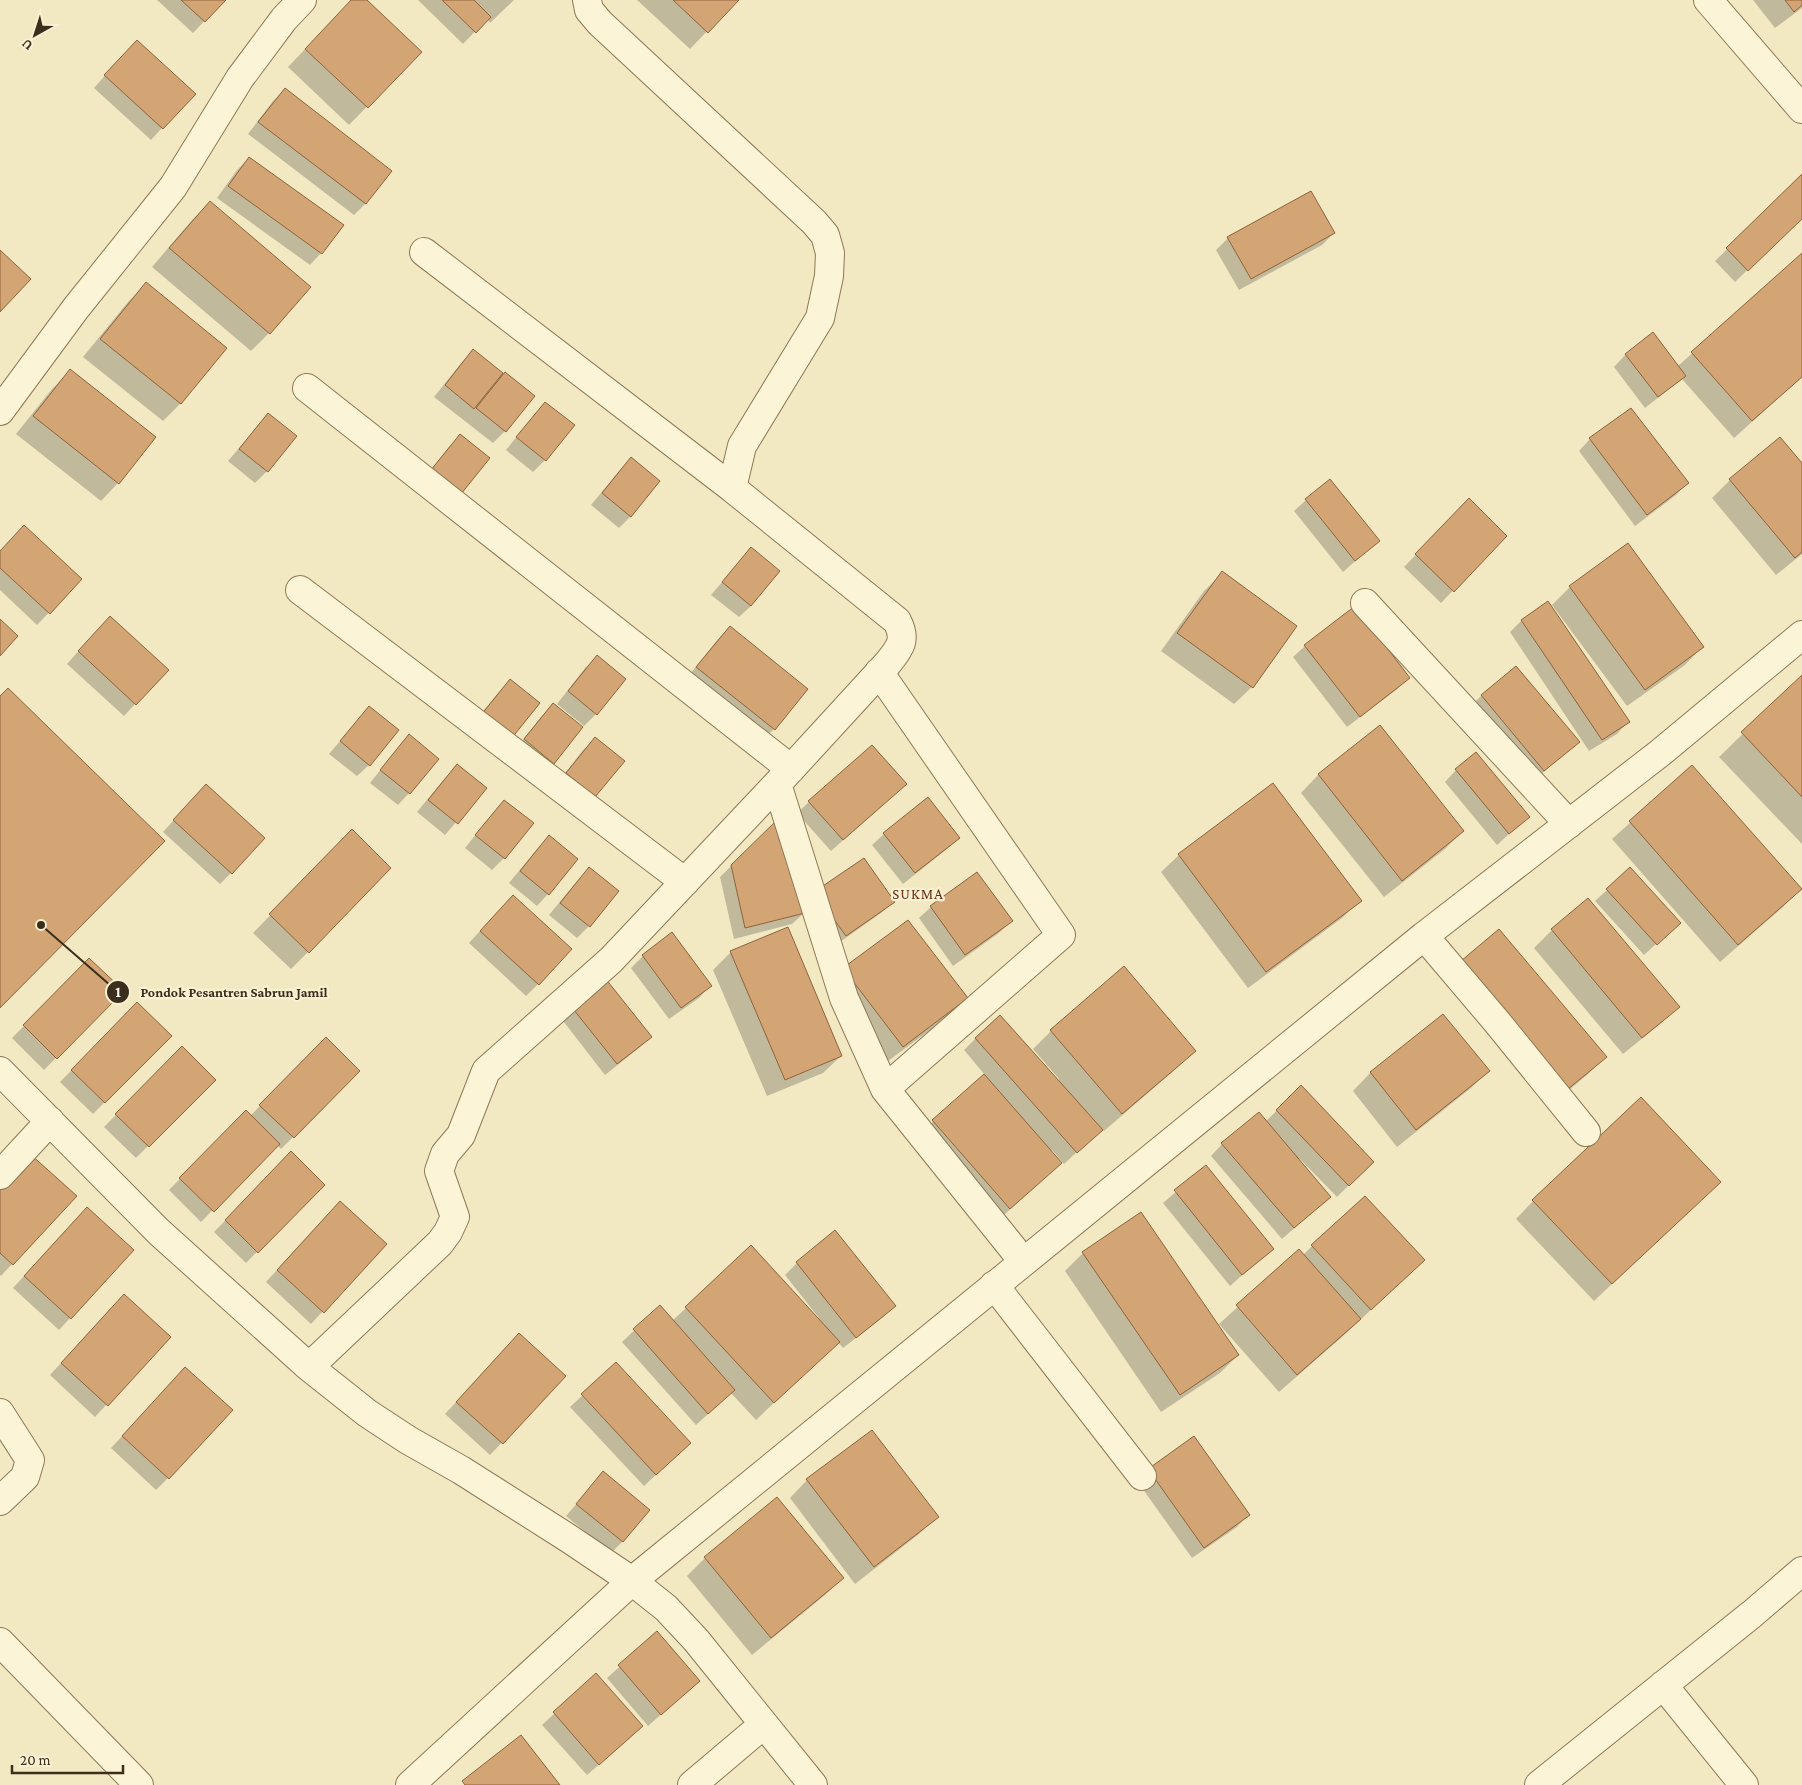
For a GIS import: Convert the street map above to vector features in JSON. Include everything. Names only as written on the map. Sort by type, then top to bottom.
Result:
[{"type":"street","points":[[0,411],[76,308],[174,187],[240,78],[284,19],[302,0]]},
{"type":"street","points":[[587,0],[589,10],[600,23],[814,222],[825,235],[830,253],[829,276],[820,318],[742,446],[732,488]]},
{"type":"street","points":[[1708,0],[1802,109]]},
{"type":"street","points":[[309,1367],[440,1243],[448,1232],[455,1216],[439,1171],[445,1154],[461,1135],[486,1071],[611,960],[879,672],[899,649],[902,638],[897,621],[732,488],[424,252]]},
{"type":"street","points":[[307,388],[784,776],[844,998],[885,1089],[1023,1261]]},
{"type":"street","points":[[300,590],[684,882]]},
{"type":"street","points":[[1365,603],[1569,824]]},
{"type":"street","points":[[410,1785],[632,1580],[1424,936],[1660,753],[1802,635]]},
{"type":"street","points":[[879,672],[1061,935],[885,1089]]},
{"type":"street","points":[[1424,936],[1586,1132]]},
{"type":"street","points":[[0,1071],[159,1232],[309,1367],[367,1413],[408,1440],[461,1470],[632,1580],[666,1608],[696,1640],[813,1785]]},
{"type":"street","points":[[0,1175],[50,1121]]},
{"type":"street","points":[[994,1285],[1142,1476]]},
{"type":"street","points":[[0,1413],[30,1460],[25,1477],[0,1501]]},
{"type":"street","points":[[1539,1785],[1752,1614],[1802,1571]]},
{"type":"street","points":[[0,1642],[139,1785]]},
{"type":"street","points":[[1662,1685],[1744,1785]]},
{"type":"street","points":[[692,1785],[763,1725]]},
{"type":"building","points":[[181,0],[226,0],[205,22]]},
{"type":"building","points":[[351,0],[367,0],[422,52],[368,108],[305,49]]},
{"type":"building","points":[[442,0],[474,0],[491,17],[476,33]]},
{"type":"building","points":[[673,0],[739,0],[708,33]]},
{"type":"building","points":[[1785,0],[1802,0],[1802,5],[1794,12]]},
{"type":"building","points":[[137,40],[196,94],[163,129],[104,75]]},
{"type":"building","points":[[285,88],[392,171],[366,204],[258,122]]},
{"type":"building","points":[[249,157],[344,225],[322,254],[228,186]]},
{"type":"building","points":[[1802,174],[1802,219],[1748,271],[1726,248]]},
{"type":"building","points":[[1311,191],[1335,233],[1251,279],[1227,237]]},
{"type":"building","points":[[210,201],[311,287],[270,334],[169,248]]},
{"type":"building","points":[[0,250],[31,279],[0,312]]},
{"type":"building","points":[[1802,253],[1802,377],[1752,421],[1691,352]]},
{"type":"building","points":[[146,282],[227,348],[181,404],[100,339]]},
{"type":"building","points":[[1653,332],[1686,376],[1658,397],[1625,354]]},
{"type":"building","points":[[473,349],[503,373],[474,409],[445,385]]},
{"type":"building","points":[[70,369],[156,437],[119,484],[33,416]]},
{"type":"building","points":[[505,372],[535,396],[506,432],[476,408]]},
{"type":"building","points":[[545,402],[575,425],[546,461],[516,437]]},
{"type":"building","points":[[1631,408],[1689,483],[1647,515],[1589,438]]},
{"type":"building","points":[[268,413],[297,436],[268,472],[239,449]]},
{"type":"building","points":[[460,434],[490,458],[461,494],[431,470]]},
{"type":"building","points":[[1780,437],[1802,463],[1802,552],[1795,558],[1729,479]]},
{"type":"building","points":[[631,457],[660,481],[631,517],[602,493]]},
{"type":"building","points":[[1330,479],[1380,541],[1355,561],[1305,499]]},
{"type":"building","points":[[1469,498],[1507,536],[1454,592],[1415,554]]},
{"type":"building","points":[[24,525],[82,579],[50,614],[0,568],[0,551]]},
{"type":"building","points":[[1628,543],[1704,647],[1645,690],[1569,586]]},
{"type":"building","points":[[751,547],[780,571],[751,606],[722,582]]},
{"type":"building","points":[[1222,571],[1297,626],[1253,688],[1177,633]]},
{"type":"building","points":[[1548,601],[1630,722],[1602,740],[1521,620]]},
{"type":"building","points":[[1355,606],[1410,678],[1360,717],[1304,645]]},
{"type":"building","points":[[110,616],[169,670],[136,705],[78,651]]},
{"type":"building","points":[[0,619],[18,636],[0,656]]},
{"type":"building","points":[[730,626],[808,689],[775,730],[696,667]]},
{"type":"building","points":[[597,655],[626,679],[597,715],[568,691]]},
{"type":"building","points":[[1516,666],[1580,742],[1544,771],[1481,695]]},
{"type":"building","points":[[1802,675],[1802,797],[1741,732]]},
{"type":"building","points":[[510,679],[540,703],[511,739],[481,715]]},
{"type":"building","points":[[8,688],[165,841],[0,1008],[0,696]]},
{"type":"building","points":[[553,703],[583,727],[554,764],[524,739]]},
{"type":"building","points":[[369,706],[399,730],[370,766],[340,741]]},
{"type":"building","points":[[1380,725],[1464,831],[1402,881],[1318,774]]},
{"type":"building","points":[[409,734],[439,759],[410,794],[380,770]]},
{"type":"building","points":[[595,737],[625,761],[595,797],[566,773]]},
{"type":"building","points":[[872,745],[907,784],[843,840],[808,801]]},
{"type":"building","points":[[1476,752],[1530,817],[1509,834],[1455,769]]},
{"type":"building","points":[[457,764],[487,788],[458,824],[428,800]]},
{"type":"building","points":[[1692,765],[1802,889],[1738,945],[1629,821]]},
{"type":"building","points":[[1273,783],[1362,901],[1266,972],[1178,854]]},
{"type":"building","points":[[206,784],[265,838],[232,874],[173,820]]},
{"type":"building","points":[[928,797],[960,838],[915,873],[883,833]]},
{"type":"building","points":[[504,800],[534,823],[505,859],[475,835]]},
{"type":"building","points":[[779,818],[805,913],[745,928],[731,865]]},
{"type":"building","points":[[352,829],[391,868],[309,953],[269,914]]},
{"type":"building","points":[[549,835],[578,859],[549,895],[520,871]]},
{"type":"building","points":[[864,858],[895,902],[846,936],[814,892]]},
{"type":"building","points":[[589,867],[619,891],[590,927],[560,903]]},
{"type":"building","points":[[1630,867],[1681,923],[1657,945],[1606,889]]},
{"type":"building","points":[[977,872],[1013,921],[965,955],[930,906]]},
{"type":"building","points":[[513,895],[572,949],[539,985],[480,931]]},
{"type":"building","points":[[1588,898],[1680,1007],[1642,1038],[1551,929]]},
{"type":"building","points":[[908,920],[968,998],[903,1047],[843,968]]},
{"type":"building","points":[[788,927],[842,1056],[785,1080],[730,951]]},
{"type":"building","points":[[1499,929],[1607,1057],[1568,1089],[1461,961]]},
{"type":"building","points":[[672,932],[712,986],[681,1008],[642,955]]},
{"type":"building","points":[[89,958],[124,991],[57,1059],[23,1025]]},
{"type":"building","points":[[1124,966],[1196,1051],[1122,1114],[1050,1030]]},
{"type":"building","points":[[605,978],[652,1037],[617,1064],[570,1005]]},
{"type":"building","points":[[137,1002],[172,1036],[105,1103],[71,1070]]},
{"type":"building","points":[[1443,1014],[1490,1071],[1416,1130],[1370,1072]]},
{"type":"building","points":[[1000,1015],[1103,1130],[1077,1153],[975,1038]]},
{"type":"building","points":[[326,1037],[360,1071],[294,1138],[259,1105]]},
{"type":"building","points":[[182,1046],[216,1080],[149,1147],[115,1114]]},
{"type":"building","points":[[984,1074],[1062,1163],[1010,1209],[932,1120]]},
{"type":"building","points":[[1301,1085],[1374,1162],[1349,1186],[1276,1110]]},
{"type":"building","points":[[1641,1097],[1721,1182],[1612,1284],[1532,1200]]},
{"type":"building","points":[[246,1110],[280,1144],[214,1212],[179,1178]]},
{"type":"building","points":[[1259,1112],[1331,1197],[1294,1228],[1221,1143]]},
{"type":"building","points":[[291,1151],[325,1185],[258,1253],[225,1220]]},
{"type":"building","points":[[29,1153],[77,1196],[13,1265],[0,1253],[0,1185]]},
{"type":"building","points":[[1206,1165],[1274,1249],[1242,1275],[1174,1190]]},
{"type":"building","points":[[1365,1196],[1425,1260],[1371,1310],[1311,1245]]},
{"type":"building","points":[[340,1201],[387,1244],[324,1313],[277,1270]]},
{"type":"building","points":[[87,1207],[134,1250],[71,1319],[24,1276]]},
{"type":"building","points":[[1141,1212],[1239,1355],[1180,1395],[1082,1252]]},
{"type":"building","points":[[835,1230],[896,1306],[856,1338],[796,1262]]},
{"type":"building","points":[[751,1245],[840,1342],[774,1403],[685,1307]]},
{"type":"building","points":[[1299,1249],[1361,1319],[1297,1375],[1236,1305]]},
{"type":"building","points":[[124,1294],[171,1337],[108,1406],[61,1363]]},
{"type":"building","points":[[660,1305],[735,1390],[708,1414],[633,1329]]},
{"type":"building","points":[[519,1333],[566,1376],[503,1444],[456,1402]]},
{"type":"building","points":[[616,1362],[691,1443],[656,1475],[581,1394]]},
{"type":"building","points":[[185,1367],[233,1410],[169,1479],[122,1436]]},
{"type":"building","points":[[872,1430],[939,1517],[874,1567],[806,1479]]},
{"type":"building","points":[[1194,1436],[1250,1515],[1204,1548],[1148,1469]]},
{"type":"building","points":[[603,1471],[650,1510],[623,1542],[576,1504]]},
{"type":"building","points":[[777,1497],[844,1578],[771,1638],[704,1557]]},
{"type":"building","points":[[657,1631],[700,1681],[661,1715],[618,1665]]},
{"type":"building","points":[[596,1673],[643,1726],[599,1765],[553,1712]]},
{"type":"building","points":[[521,1735],[560,1785],[465,1785],[462,1781]]},
{"type":"place","name":"Pondok Pesantren Sabrun Jamil","points":[[41,925]]},
{"type":"district","name":"SUKMA","points":[[918,894]]}]
